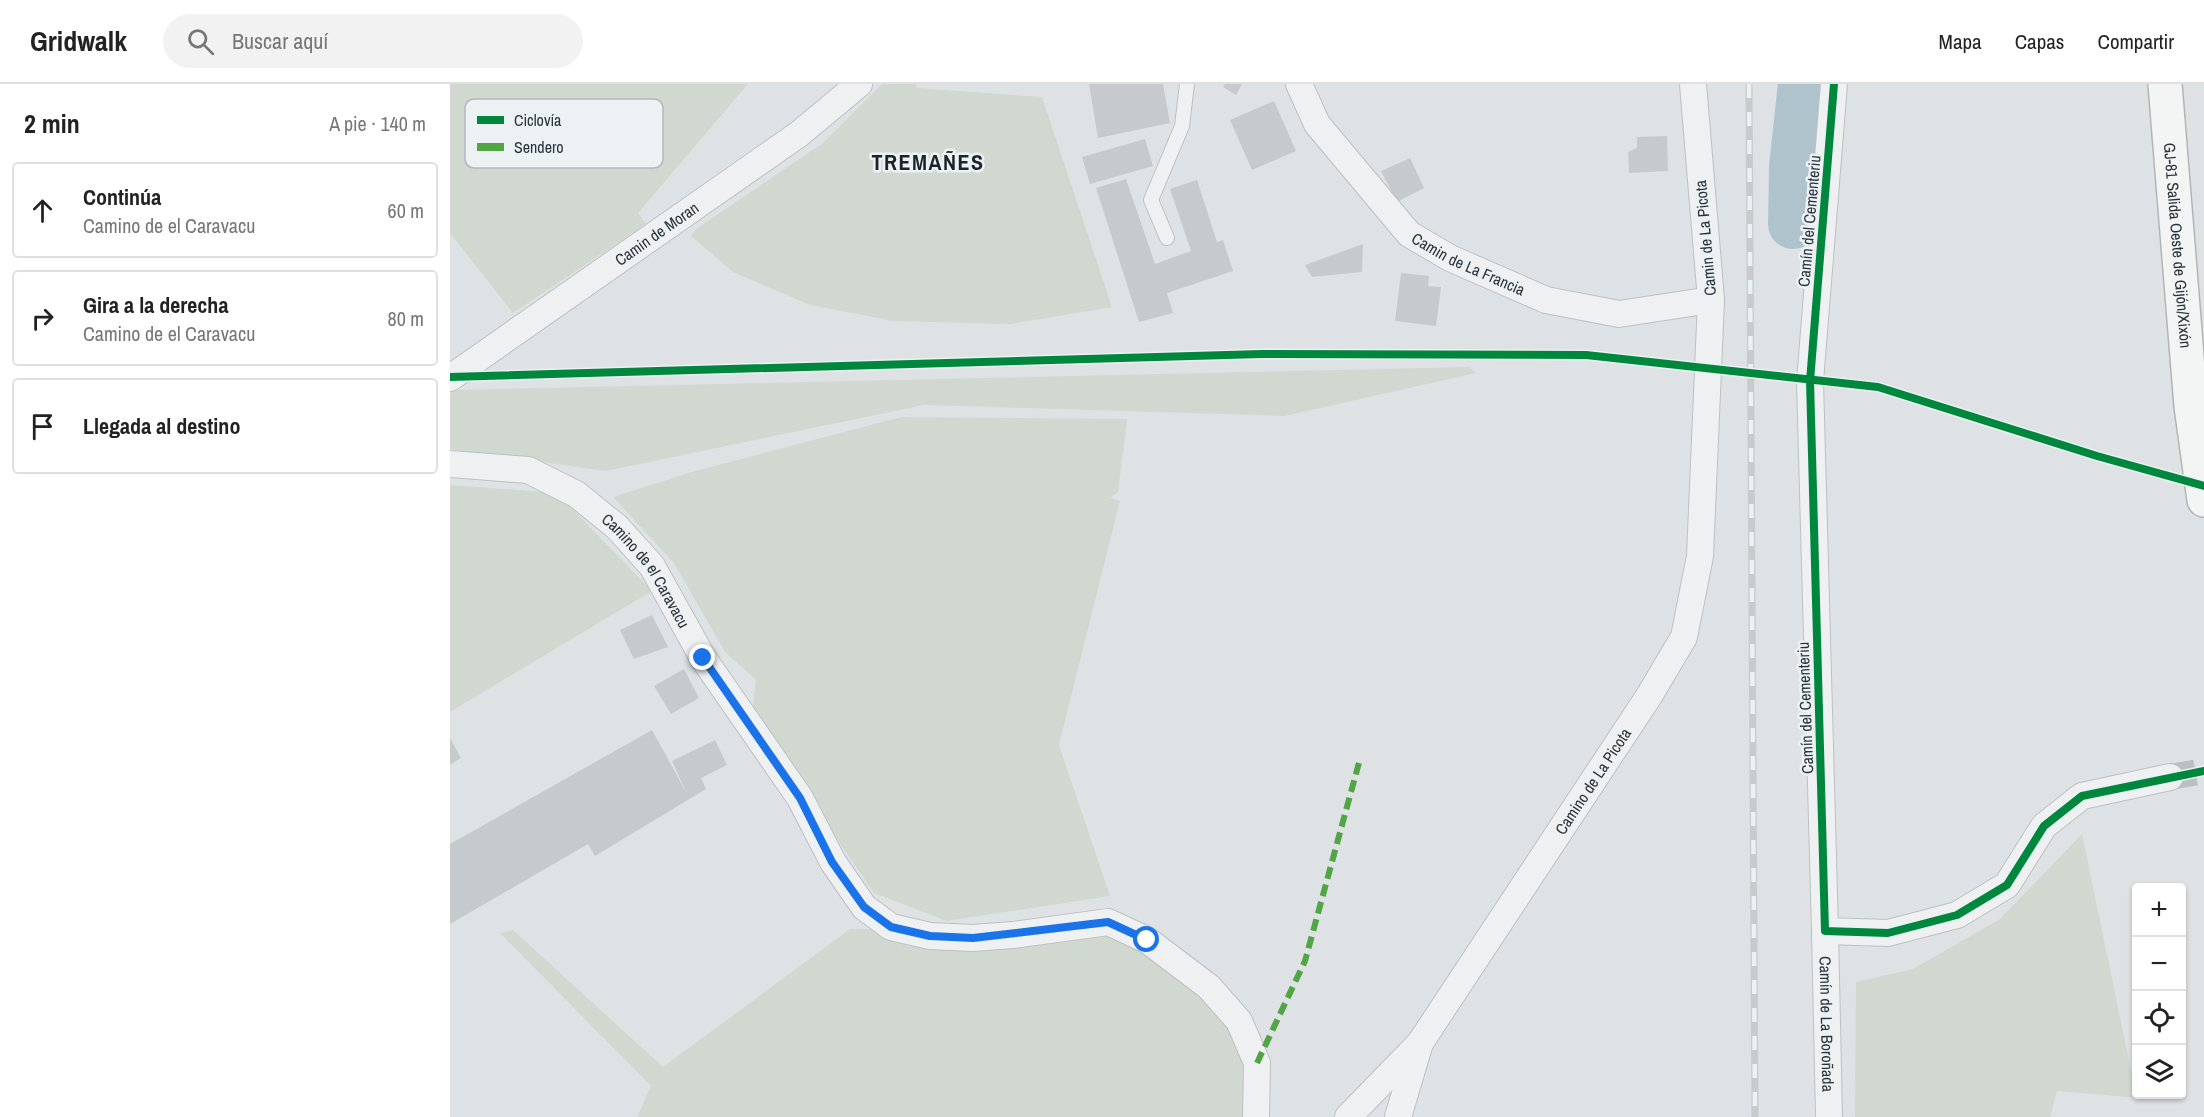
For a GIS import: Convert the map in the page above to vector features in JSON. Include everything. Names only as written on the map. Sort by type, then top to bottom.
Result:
[{"type":"highway","name":"GJ-81 Salida Oeste de Gijón/Xixón","points":[[2165,84],[2191,406],[2204,500]]},
{"type":"street","name":"Camin de Moran","points":[[450,378],[789,140],[859,84]]},
{"type":"street","name":"Camin de La Francia","points":[[1299,84],[1317,124],[1409,234],[1450,258],[1546,300],[1619,314],[1711,300]]},
{"type":"street","name":"Camin de La Picota","points":[[1693,84],[1711,300],[1707,391]]},
{"type":"street","name":"Camín del Cementeriu","points":[[1825,931],[1810,381],[1834,84]]},
{"type":"street","name":"Camino de La Picota","points":[[1348,1117],[1420,1043],[1649,696],[1684,637],[1700,556],[1707,391]]},
{"type":"street","name":"Camino de el Caravacu","points":[[450,464],[528,470],[576,494],[617,527],[652,566],[703,658],[800,798],[832,862],[864,907],[891,927],[930,936],[1013,935],[1108,922],[1147,940],[1209,987],[1239,1021],[1257,1063],[1257,1117]]},
{"type":"street","points":[[1825,931],[1888,933],[1957,915],[2007,885],[2044,826],[2082,796],[2170,777]]},
{"type":"street","name":"Camín de La Boroñada","points":[[1825,931],[1830,1117]]},
{"type":"street","points":[[1398,1117],[1420,1043]]},
{"type":"lane","points":[[1167,238],[1151,200],[1182,126],[1187,84]]},
{"type":"shaded area","points":[[450,84],[748,84],[638,213],[646,224],[513,313],[450,233]]},
{"type":"shaded area","points":[[882,84],[916,84],[917,88],[1042,97],[1112,307],[1010,324],[893,321],[810,305],[733,272],[691,236],[696,229],[823,143]]},
{"type":"shaded area","points":[[1469,367],[1476,373],[1285,416],[924,405],[606,471],[450,449],[450,393],[458,390]]},
{"type":"shaded area","points":[[901,417],[1127,419],[1118,492],[1110,498],[1120,501],[1059,745],[1110,896],[947,921],[874,893],[752,715],[756,680],[725,652],[674,563],[613,497],[692,472]]},
{"type":"shaded area","points":[[450,485],[557,493],[652,591],[450,712]]},
{"type":"shaded area","points":[[2082,834],[2132,1075],[2132,1097],[2057,1091],[2050,1117],[1855,1117],[1856,982],[1913,969],[2000,919]]},
{"type":"shaded area","points":[[850,929],[869,929],[908,946],[1022,948],[1093,932],[1123,936],[1221,1010],[1243,1062],[1244,1117],[637,1117],[651,1086],[500,933],[513,930],[663,1067]]},
{"type":"building","points":[[1089,84],[1163,84],[1170,123],[1098,138]]},
{"type":"building","points":[[1225,84],[1242,84],[1236,95],[1223,87]]},
{"type":"building","points":[[1274,101],[1296,151],[1252,170],[1230,120]]},
{"type":"building","points":[[1667,136],[1668,171],[1629,173],[1628,152],[1637,148],[1637,137]]},
{"type":"building","points":[[1145,139],[1153,166],[1090,184],[1082,157]]},
{"type":"building","points":[[1410,158],[1424,188],[1397,202],[1381,171]]},
{"type":"building","points":[[1126,179],[1155,264],[1191,251],[1170,189],[1197,180],[1217,242],[1223,240],[1233,271],[1167,293],[1173,313],[1139,322],[1096,188]]},
{"type":"building","points":[[1363,244],[1362,272],[1312,277],[1305,265]]},
{"type":"building","points":[[1401,273],[1429,276],[1428,286],[1441,287],[1436,326],[1395,321]]},
{"type":"building","points":[[652,615],[668,647],[634,659],[620,630]]},
{"type":"building","points":[[684,669],[699,698],[671,714],[654,686]]},
{"type":"building","points":[[652,730],[686,792],[672,761],[715,740],[727,765],[701,778],[706,789],[595,856],[588,844],[450,924],[450,844]]},
{"type":"building","points":[[450,738],[461,758],[450,765]]},
{"type":"waterway","points":[[1793,224],[1794,167],[1803,84]]},
{"type":"tunnel","points":[[2170,777],[2204,771]]},
{"type":"railway","points":[[1749,84],[1755,1117]]},
{"type":"marked path","points":[[1257,1063],[1305,961],[1360,759]]},
{"type":"cycle path","points":[[1834,84],[1810,381],[1825,931],[1888,933],[1957,915],[2007,885],[2044,826],[2082,796],[2204,771]]},
{"type":"cycle path","points":[[450,377],[1262,354],[1586,355],[1878,387],[2097,456],[2204,486]]},
{"type":"district","name":"TREMAÑES","points":[[928,162]]},
{"type":"route","points":[[703,658],[800,798],[832,862],[864,907],[891,927],[930,936],[973,938],[1108,922],[1147,940]]}]
